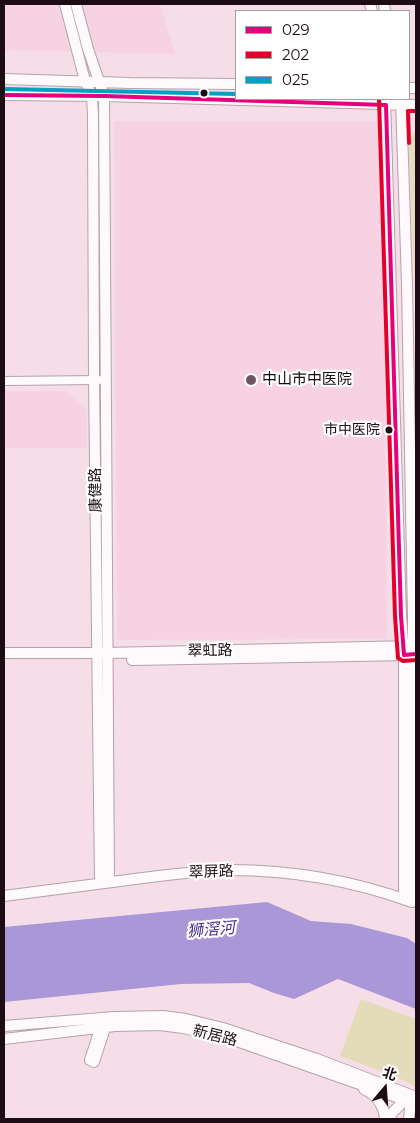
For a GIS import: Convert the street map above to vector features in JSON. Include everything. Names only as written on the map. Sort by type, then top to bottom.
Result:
[{"type":"street","points":[[65,4],[85,81],[92,96]]},
{"type":"street","name":"康健路","points":[[76,4],[88,49],[104,96],[106,380],[102,657]]},
{"type":"street","points":[[4,79],[235,84]]},
{"type":"street","points":[[4,95],[235,99]]},
{"type":"street","name":"康健路","points":[[92,96],[94,380],[102,657],[105,883]]},
{"type":"street","points":[[292,100],[401,102],[416,105]]},
{"type":"street","points":[[386,102],[401,616],[411,650]]},
{"type":"street","points":[[401,102],[411,650],[411,901]]},
{"type":"street","points":[[4,381],[106,380]]},
{"type":"street","name":"翠虹路","points":[[4,659],[411,650]]},
{"type":"street","name":"翠虹路","points":[[4,653],[102,657]]},
{"type":"street","name":"翠屏路","points":[[4,896],[183,873],[255,871],[326,878],[373,889],[411,901]]},
{"type":"street","name":"新居路","points":[[4,1039],[105,1022],[162,1016],[223,1028],[318,1059],[411,1100]]},
{"type":"street","name":"新居路","points":[[4,1026],[105,1022],[183,1028],[228,1038],[411,1100]]},
{"type":"street","points":[[344,1077],[369,1092],[378,1100],[385,1119]]},
{"type":"street","points":[[389,1119],[411,1100]]},
{"type":"street","points":[[409,1119],[411,1100]]},
{"type":"shaded area","points":[[4,4],[160,4],[175,54],[4,50]]},
{"type":"shaded area","name":"中山市中医院","points":[[114,121],[384,121],[387,639],[117,640]]},
{"type":"shaded area","points":[[416,128],[416,320],[409,143]]},
{"type":"shaded area","points":[[4,391],[67,391],[87,411],[87,448],[4,448]]},
{"type":"shaded area","points":[[361,999],[416,1019],[416,1087],[397,1077],[340,1056]]},
{"type":"water","name":"狮滘河","points":[[267,902],[311,921],[351,924],[407,938],[416,944],[416,1009],[338,979],[294,999],[249,983],[181,984],[4,1002],[4,927]]},
{"type":"transit line","name":"025","points":[[4,89],[235,94]]},
{"type":"transit line","name":"029","points":[[4,95],[104,96],[386,105],[401,616],[404,655],[416,654]]},
{"type":"transit line","name":"202","points":[[379,100],[395,616],[398,658],[403,661],[416,660]]},
{"type":"transit line","name":"202","points":[[409,143],[408,111],[416,111]]},
{"type":"place","name":"中山市中医院","points":[[251,380]]},
{"type":"place","name":"市中医院","points":[[389,430]]}]
